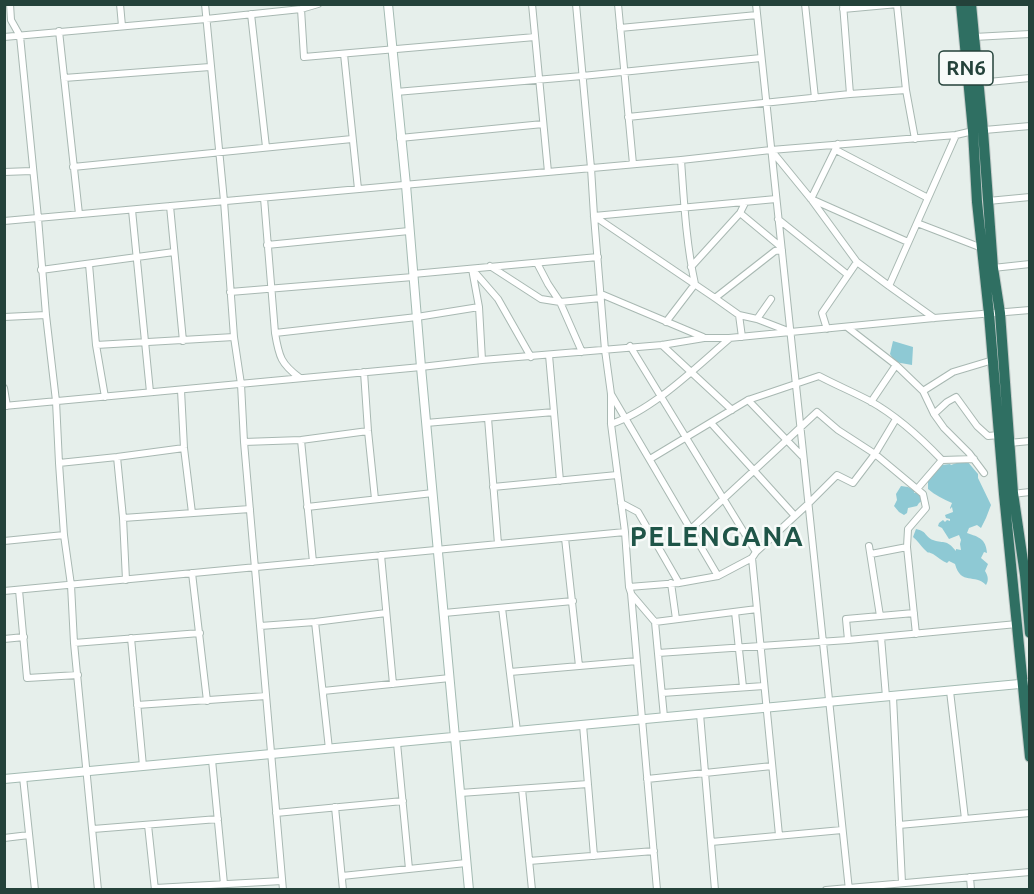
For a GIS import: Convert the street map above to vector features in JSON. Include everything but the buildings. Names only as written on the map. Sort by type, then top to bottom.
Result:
[{"type":"highway","name":"RN6","points":[[961,4],[988,201],[995,313],[1009,442],[1009,494]]},
{"type":"highway","name":"RN6","points":[[971,4],[978,83],[977,202],[982,248],[995,313],[993,360],[999,435],[1026,626],[1029,757]]},
{"type":"street","points":[[10,4],[11,20],[20,36],[45,315],[56,401],[64,535],[71,585],[74,643],[98,890]]},
{"type":"street","points":[[120,4],[122,26]]},
{"type":"street","points":[[205,4],[224,201],[234,337],[241,384],[249,509],[283,890]]},
{"type":"street","points":[[4,37],[206,19],[301,9],[318,4]]},
{"type":"street","points":[[388,4],[469,890]]},
{"type":"street","points":[[532,4],[548,172]]},
{"type":"street","points":[[576,4],[605,350],[611,394],[611,424],[630,590],[657,890]]},
{"type":"street","points":[[618,4],[633,164]]},
{"type":"street","points":[[756,4],[849,888]]},
{"type":"street","points":[[805,4],[815,98]]},
{"type":"street","points":[[850,94],[843,7],[897,5],[906,90],[915,139]]},
{"type":"street","points":[[301,9],[304,57],[535,37]]},
{"type":"street","points":[[251,14],[266,147]]},
{"type":"street","points":[[620,28],[757,15]]},
{"type":"street","points":[[59,31],[79,214]]},
{"type":"street","points":[[974,37],[1029,34]]},
{"type":"street","points":[[344,54],[358,189]]},
{"type":"street","points":[[396,92],[761,58]]},
{"type":"street","points":[[64,78],[210,67]]},
{"type":"street","points":[[978,83],[1029,78]]},
{"type":"street","points":[[628,117],[906,90]]},
{"type":"street","points":[[400,138],[543,124]]},
{"type":"street","points":[[4,221],[771,150],[837,147],[1029,126]]},
{"type":"street","points":[[889,286],[956,135]]},
{"type":"street","points":[[73,167],[352,139]]},
{"type":"street","points":[[837,147],[928,198]]},
{"type":"street","points":[[811,199],[837,147]]},
{"type":"street","points":[[771,150],[811,199],[857,262],[934,318]]},
{"type":"street","points":[[681,160],[684,208],[695,284]]},
{"type":"street","points":[[4,172],[32,171]]},
{"type":"street","points":[[988,201],[1029,197]]},
{"type":"street","points":[[264,198],[274,333],[282,361],[300,378]]},
{"type":"street","points":[[594,216],[776,199]]},
{"type":"street","points":[[811,199],[908,242]]},
{"type":"street","points":[[691,267],[740,213],[745,203]]},
{"type":"street","points":[[170,206],[183,341]]},
{"type":"street","points":[[132,210],[150,393]]},
{"type":"street","points":[[740,213],[782,249]]},
{"type":"street","points":[[594,216],[739,315],[757,319],[790,332]]},
{"type":"street","points":[[778,219],[848,275]]},
{"type":"street","points":[[917,223],[982,248]]},
{"type":"street","points":[[267,245],[409,231]]},
{"type":"street","points":[[716,298],[775,251],[782,249]]},
{"type":"street","points":[[41,270],[174,252]]},
{"type":"street","points":[[230,292],[598,257]]},
{"type":"street","points":[[537,262],[560,302],[582,352]]},
{"type":"street","points":[[827,329],[822,313],[857,262]]},
{"type":"street","points":[[88,264],[96,345],[105,397]]},
{"type":"street","points":[[993,267],[1029,264]]},
{"type":"street","points":[[490,266],[541,299],[560,302],[601,296],[704,338]]},
{"type":"street","points":[[472,269],[479,307],[482,360]]},
{"type":"street","points":[[472,269],[498,299],[531,357]]},
{"type":"street","points":[[666,322],[695,284]]},
{"type":"street","points":[[757,319],[771,299]]},
{"type":"street","points":[[274,333],[417,317],[479,307]]},
{"type":"street","points":[[4,388],[6,406],[630,346],[662,345],[704,338],[742,337],[1029,310]]},
{"type":"street","points":[[4,317],[45,315]]},
{"type":"street","points":[[739,315],[742,337]]},
{"type":"street","points":[[847,327],[896,364],[924,391],[934,414],[944,428],[974,459],[984,473]]},
{"type":"street","points":[[96,345],[234,337]]},
{"type":"street","points":[[611,424],[626,419],[661,396],[729,338]]},
{"type":"street","points":[[662,345],[732,410]]},
{"type":"street","points":[[630,346],[723,499],[754,555],[760,645],[779,835]]},
{"type":"street","points":[[549,355],[560,481]]},
{"type":"street","points":[[924,391],[953,372],[993,360]]},
{"type":"street","points":[[871,402],[896,364]]},
{"type":"street","points":[[364,372],[375,499]]},
{"type":"street","points":[[650,459],[748,400],[819,376],[871,402],[896,419],[921,438],[942,460]]},
{"type":"street","points":[[181,390],[184,448],[192,513]]},
{"type":"street","points":[[611,394],[718,576]]},
{"type":"street","points":[[934,414],[956,397],[977,426],[988,436],[999,435]]},
{"type":"street","points":[[748,400],[803,456]]},
{"type":"street","points":[[426,423],[554,412]]},
{"type":"street","points":[[691,529],[817,412],[838,430],[875,454],[923,494],[926,508],[908,529],[907,547],[916,634]]},
{"type":"street","points":[[488,418],[498,544]]},
{"type":"street","points":[[630,590],[718,576],[754,555],[837,475],[853,483],[875,454],[896,419]]},
{"type":"street","points":[[711,423],[795,516]]},
{"type":"street","points":[[244,442],[301,440],[368,432]]},
{"type":"street","points":[[301,440],[313,562]]},
{"type":"street","points":[[1009,442],[1029,441]]},
{"type":"street","points":[[59,463],[184,448]]},
{"type":"street","points":[[117,457],[126,580]]},
{"type":"street","points":[[917,489],[942,460],[974,459]]},
{"type":"street","points":[[494,487],[617,475]]},
{"type":"street","points":[[1009,494],[1029,492]]},
{"type":"street","points":[[307,507],[433,493]]},
{"type":"street","points":[[621,503],[638,512],[679,583]]},
{"type":"street","points":[[123,518],[249,509]]},
{"type":"street","points":[[4,591],[624,532]]},
{"type":"street","points":[[4,541],[64,535]]},
{"type":"street","points":[[565,538],[579,666]]},
{"type":"street","points":[[869,546],[880,616]]},
{"type":"street","points":[[871,555],[907,547]]},
{"type":"street","points":[[381,555],[393,684]]},
{"type":"street","points":[[192,573],[207,700]]},
{"type":"street","points":[[671,583],[676,619]]},
{"type":"street","points":[[19,590],[27,678],[78,675]]},
{"type":"street","points":[[630,590],[655,622],[664,717]]},
{"type":"street","points":[[444,613],[573,601]]},
{"type":"street","points":[[502,608],[517,731]]},
{"type":"street","points":[[655,622],[757,609]]},
{"type":"street","points":[[735,612],[743,687]]},
{"type":"street","points":[[260,626],[386,613]]},
{"type":"street","points":[[848,640],[846,619],[914,613]]},
{"type":"street","points":[[315,622],[329,749]]},
{"type":"street","points":[[658,653],[1026,626]]},
{"type":"street","points":[[74,643],[200,633]]},
{"type":"street","points":[[4,639],[24,637]]},
{"type":"street","points":[[881,637],[889,697],[902,883]]},
{"type":"street","points":[[131,638],[143,766]]},
{"type":"street","points":[[510,672],[637,661]]},
{"type":"street","points":[[323,691],[450,678]]},
{"type":"street","points":[[4,779],[1026,683]]},
{"type":"street","points":[[662,693],[764,686]]},
{"type":"street","points":[[950,691],[965,819]]},
{"type":"street","points":[[137,705],[266,696]]},
{"type":"street","points":[[700,714],[715,890]]},
{"type":"street","points":[[583,725],[594,856]]},
{"type":"street","points":[[397,742],[410,869]]},
{"type":"street","points":[[212,760],[224,884]]},
{"type":"street","points":[[647,779],[772,766]]},
{"type":"street","points":[[24,777],[35,890]]},
{"type":"street","points":[[460,794],[588,784]]},
{"type":"street","points":[[522,789],[532,890]]},
{"type":"street","points":[[276,813],[403,801]]},
{"type":"street","points":[[335,807],[343,890]]},
{"type":"street","points":[[899,825],[1029,813]]},
{"type":"street","points":[[93,829],[218,819]]},
{"type":"street","points":[[148,825],[155,889],[282,881]]},
{"type":"street","points":[[711,842],[842,830]]},
{"type":"street","points":[[4,838],[29,835]]},
{"type":"street","points":[[529,861],[654,851]]},
{"type":"street","points":[[342,876],[466,863]]},
{"type":"street","points":[[826,890],[1029,872]]},
{"type":"street","points":[[970,877],[971,890]]},
{"type":"water","points":[[893,341],[913,347],[912,365],[895,362],[890,354]]},
{"type":"water","points":[[967,461],[978,474],[991,505],[981,528],[977,525],[969,528],[967,533],[978,537],[985,545],[987,553],[984,552],[981,558],[988,564],[985,571],[988,578],[986,585],[961,575],[955,564],[949,561],[947,563],[928,552],[913,537],[916,529],[920,530],[933,540],[947,543],[956,551],[956,549],[961,550],[959,535],[949,539],[938,526],[943,520],[950,521],[945,515],[953,512],[952,507],[950,509],[952,503],[928,489],[928,481],[942,465]]},
{"type":"water","points":[[901,486],[908,487],[915,491],[914,493],[919,493],[922,501],[917,506],[908,508],[904,515],[894,506],[897,500],[896,494]]},
{"type":"district","name":"PELENGANA","points":[[717,537]]}]
